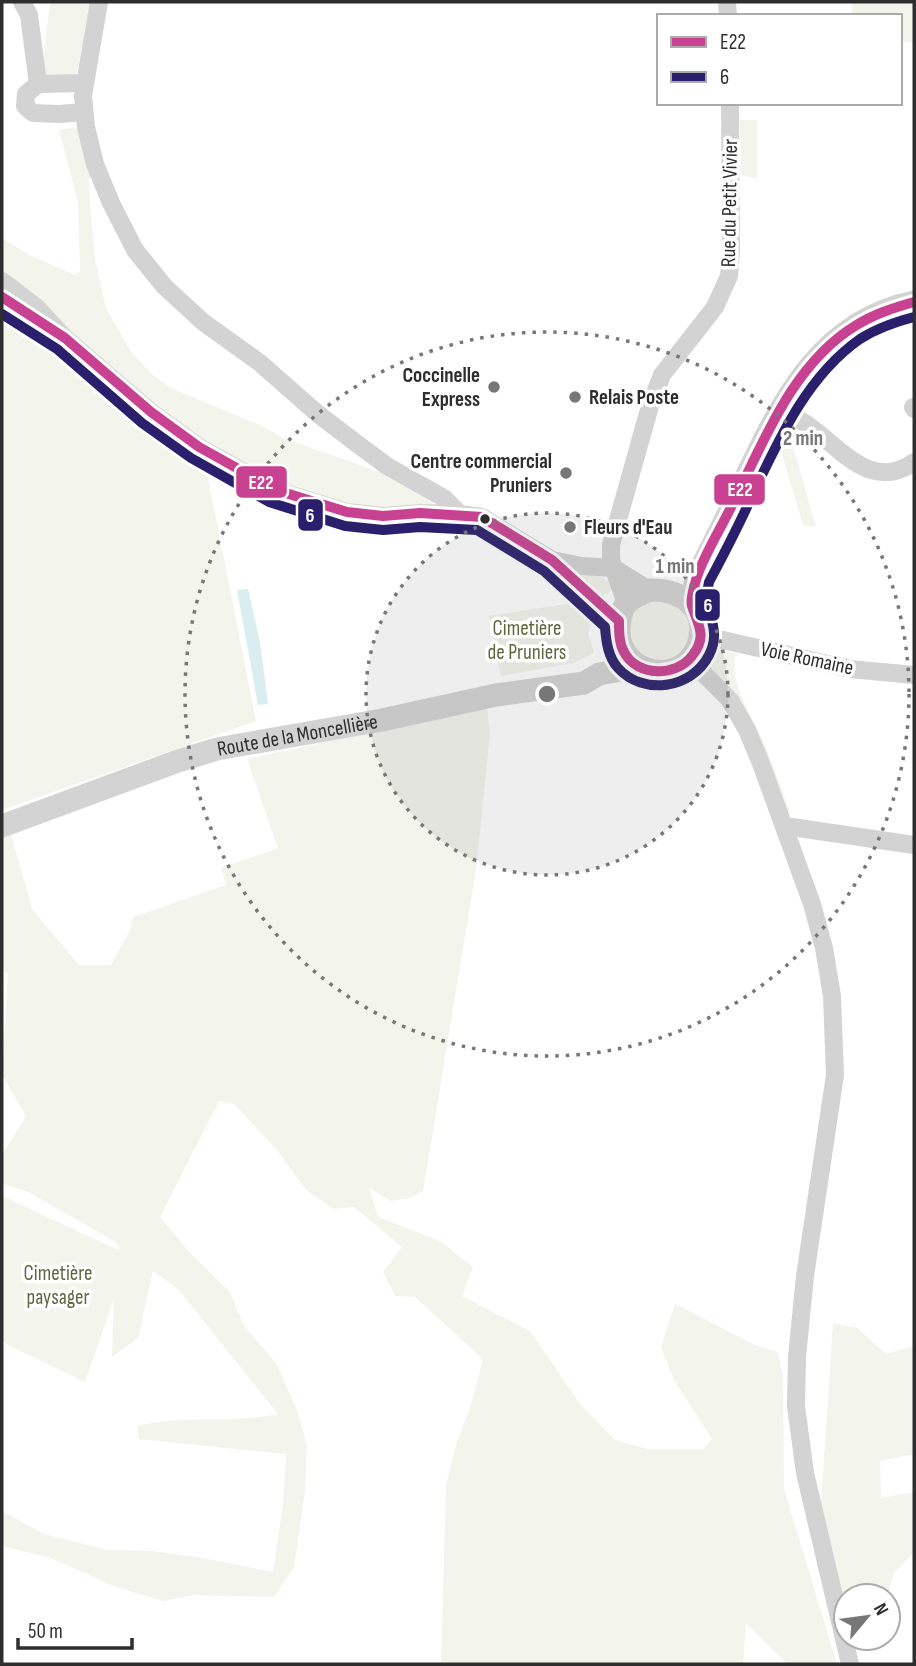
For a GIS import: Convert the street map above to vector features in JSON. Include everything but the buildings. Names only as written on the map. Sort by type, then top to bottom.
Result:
[{"type":"street","points":[[22,2],[32,29],[38,84]]},
{"type":"street","points":[[99,2],[84,83],[84,111],[95,164],[111,204],[135,250],[164,286],[203,322],[260,363],[327,421],[387,466],[449,501],[460,514]]},
{"type":"street","points":[[84,83],[38,84],[26,94],[25,106],[33,113],[84,111]]},
{"type":"street","name":"Rue du Petit Vivier","points":[[626,604],[611,560],[611,545],[626,485],[662,374],[715,307],[729,276],[730,105]]},
{"type":"street","points":[[2,281],[36,306],[65,338],[151,412],[199,447],[276,489],[347,512],[383,516],[460,514],[482,517],[552,560],[582,566],[614,568],[660,591],[681,595],[692,606],[699,619],[692,651],[674,670],[657,672],[639,667],[628,657],[619,640]]},
{"type":"street","points":[[2,297],[65,338]]},
{"type":"street","points":[[692,606],[696,578],[795,383],[839,338],[865,320],[914,302]]},
{"type":"street","points":[[780,408],[861,467],[888,472],[914,462]]},
{"type":"street","points":[[599,674],[611,661],[619,640],[619,621],[626,604],[696,578]]},
{"type":"street","points":[[692,651],[705,675],[730,700],[747,730],[785,826],[811,904],[824,948],[832,996],[835,1075],[805,1276],[797,1357],[796,1406],[806,1474],[850,1664]]},
{"type":"street","name":"Voie Romaine","points":[[692,651],[914,675]]},
{"type":"street","name":"Route de la Moncellière","points":[[2,826],[217,749],[382,720],[496,695],[584,682],[599,674],[639,667]]},
{"type":"street","points":[[785,826],[914,845]]},
{"type":"green space","points":[[50,2],[93,2],[76,76],[44,76],[42,70]]},
{"type":"green space","points":[[852,2],[914,2],[914,42],[902,42],[902,14],[852,14]]},
{"type":"green space","points":[[740,120],[757,120],[757,178],[742,176],[741,173]]},
{"type":"green space","points":[[78,129],[92,174],[89,179],[95,259],[106,308],[131,352],[152,374],[171,388],[262,426],[283,438],[394,477],[431,498],[434,503],[432,508],[381,510],[344,505],[288,487],[193,435],[147,400],[2,274],[2,238],[29,255],[75,275],[80,272],[78,202],[59,130]]},
{"type":"green space","points":[[2,309],[206,468],[256,721],[2,810]]},
{"type":"green space","points":[[791,432],[800,434],[793,446],[816,527],[803,525],[777,438]]},
{"type":"green space","points":[[576,574],[598,575],[614,584],[610,592],[601,597]]},
{"type":"green space","points":[[658,599],[681,609],[689,626],[690,644],[666,664],[636,654],[630,627],[633,613],[638,607]]},
{"type":"green space","name":"Cimetière de Pruniers","points":[[579,602],[593,618],[588,633],[594,653],[573,663],[501,676],[489,616]]},
{"type":"green space","points":[[716,649],[740,654],[735,657],[734,668],[739,690],[764,743],[791,814],[784,812],[733,695],[713,671],[709,654]]},
{"type":"green space","name":"Cimetière paysager","points":[[487,707],[490,734],[476,870],[423,1191],[409,1198],[391,1201],[369,1188],[378,1217],[440,1241],[473,1267],[462,1296],[530,1331],[580,1404],[615,1440],[648,1449],[703,1449],[712,1439],[674,1380],[661,1347],[675,1304],[755,1345],[778,1352],[783,1375],[784,1489],[837,1664],[787,1664],[746,1623],[743,1664],[441,1664],[446,1485],[483,1359],[415,1297],[395,1296],[383,1272],[402,1247],[354,1207],[334,1209],[307,1191],[276,1149],[234,1104],[219,1101],[160,1217],[189,1252],[229,1291],[244,1326],[276,1363],[296,1408],[307,1444],[305,1491],[294,1567],[274,1597],[193,1595],[163,1601],[116,1587],[51,1558],[2,1546],[2,1511],[44,1534],[107,1550],[152,1551],[273,1572],[283,1504],[286,1454],[139,1439],[137,1426],[155,1422],[278,1414],[179,1290],[153,1271],[138,1338],[112,1357],[114,1298],[85,1382],[2,1342],[2,1196],[118,1250],[119,1244],[28,1192],[2,1183],[2,1155],[26,1116],[2,1075],[8,974],[2,969],[2,833],[10,830],[32,909],[79,965],[111,965],[130,930],[133,917],[226,885],[221,868],[278,848],[247,759]]},
{"type":"green space","points":[[833,1323],[857,1328],[886,1354],[914,1346],[914,1454],[880,1461],[881,1498],[914,1492],[914,1552],[894,1573],[891,1582],[838,1582],[821,1504]]},
{"type":"shaded area","points":[[248,589],[260,642],[268,704],[258,705],[237,590]]},
{"type":"transit line","name":"E22","points":[[2,297],[65,338],[151,412],[199,447],[276,490],[347,512],[383,516],[420,513],[482,517],[552,560],[619,621],[621,645],[630,660],[647,670],[657,671],[676,668],[685,663],[697,649],[701,636],[692,600],[699,571],[769,430],[797,382],[833,342],[855,326],[869,318],[914,302]]},
{"type":"transit line","name":"6","points":[[2,314],[57,349],[142,423],[191,458],[269,502],[345,526],[383,530],[420,527],[477,530],[544,571],[605,627],[610,654],[618,668],[640,683],[653,685],[666,685],[691,675],[709,655],[714,642],[706,601],[709,582],[784,431],[810,390],[841,354],[860,339],[886,326],[914,317]]},
{"type":"place","name":"Coccinelle Express","points":[[494,387]]},
{"type":"place","name":"Relais Poste","points":[[575,397]]},
{"type":"place","name":"Centre commercial Pruniers","points":[[566,473]]},
{"type":"place","name":"Fleurs d'Eau","points":[[570,527]]}]
